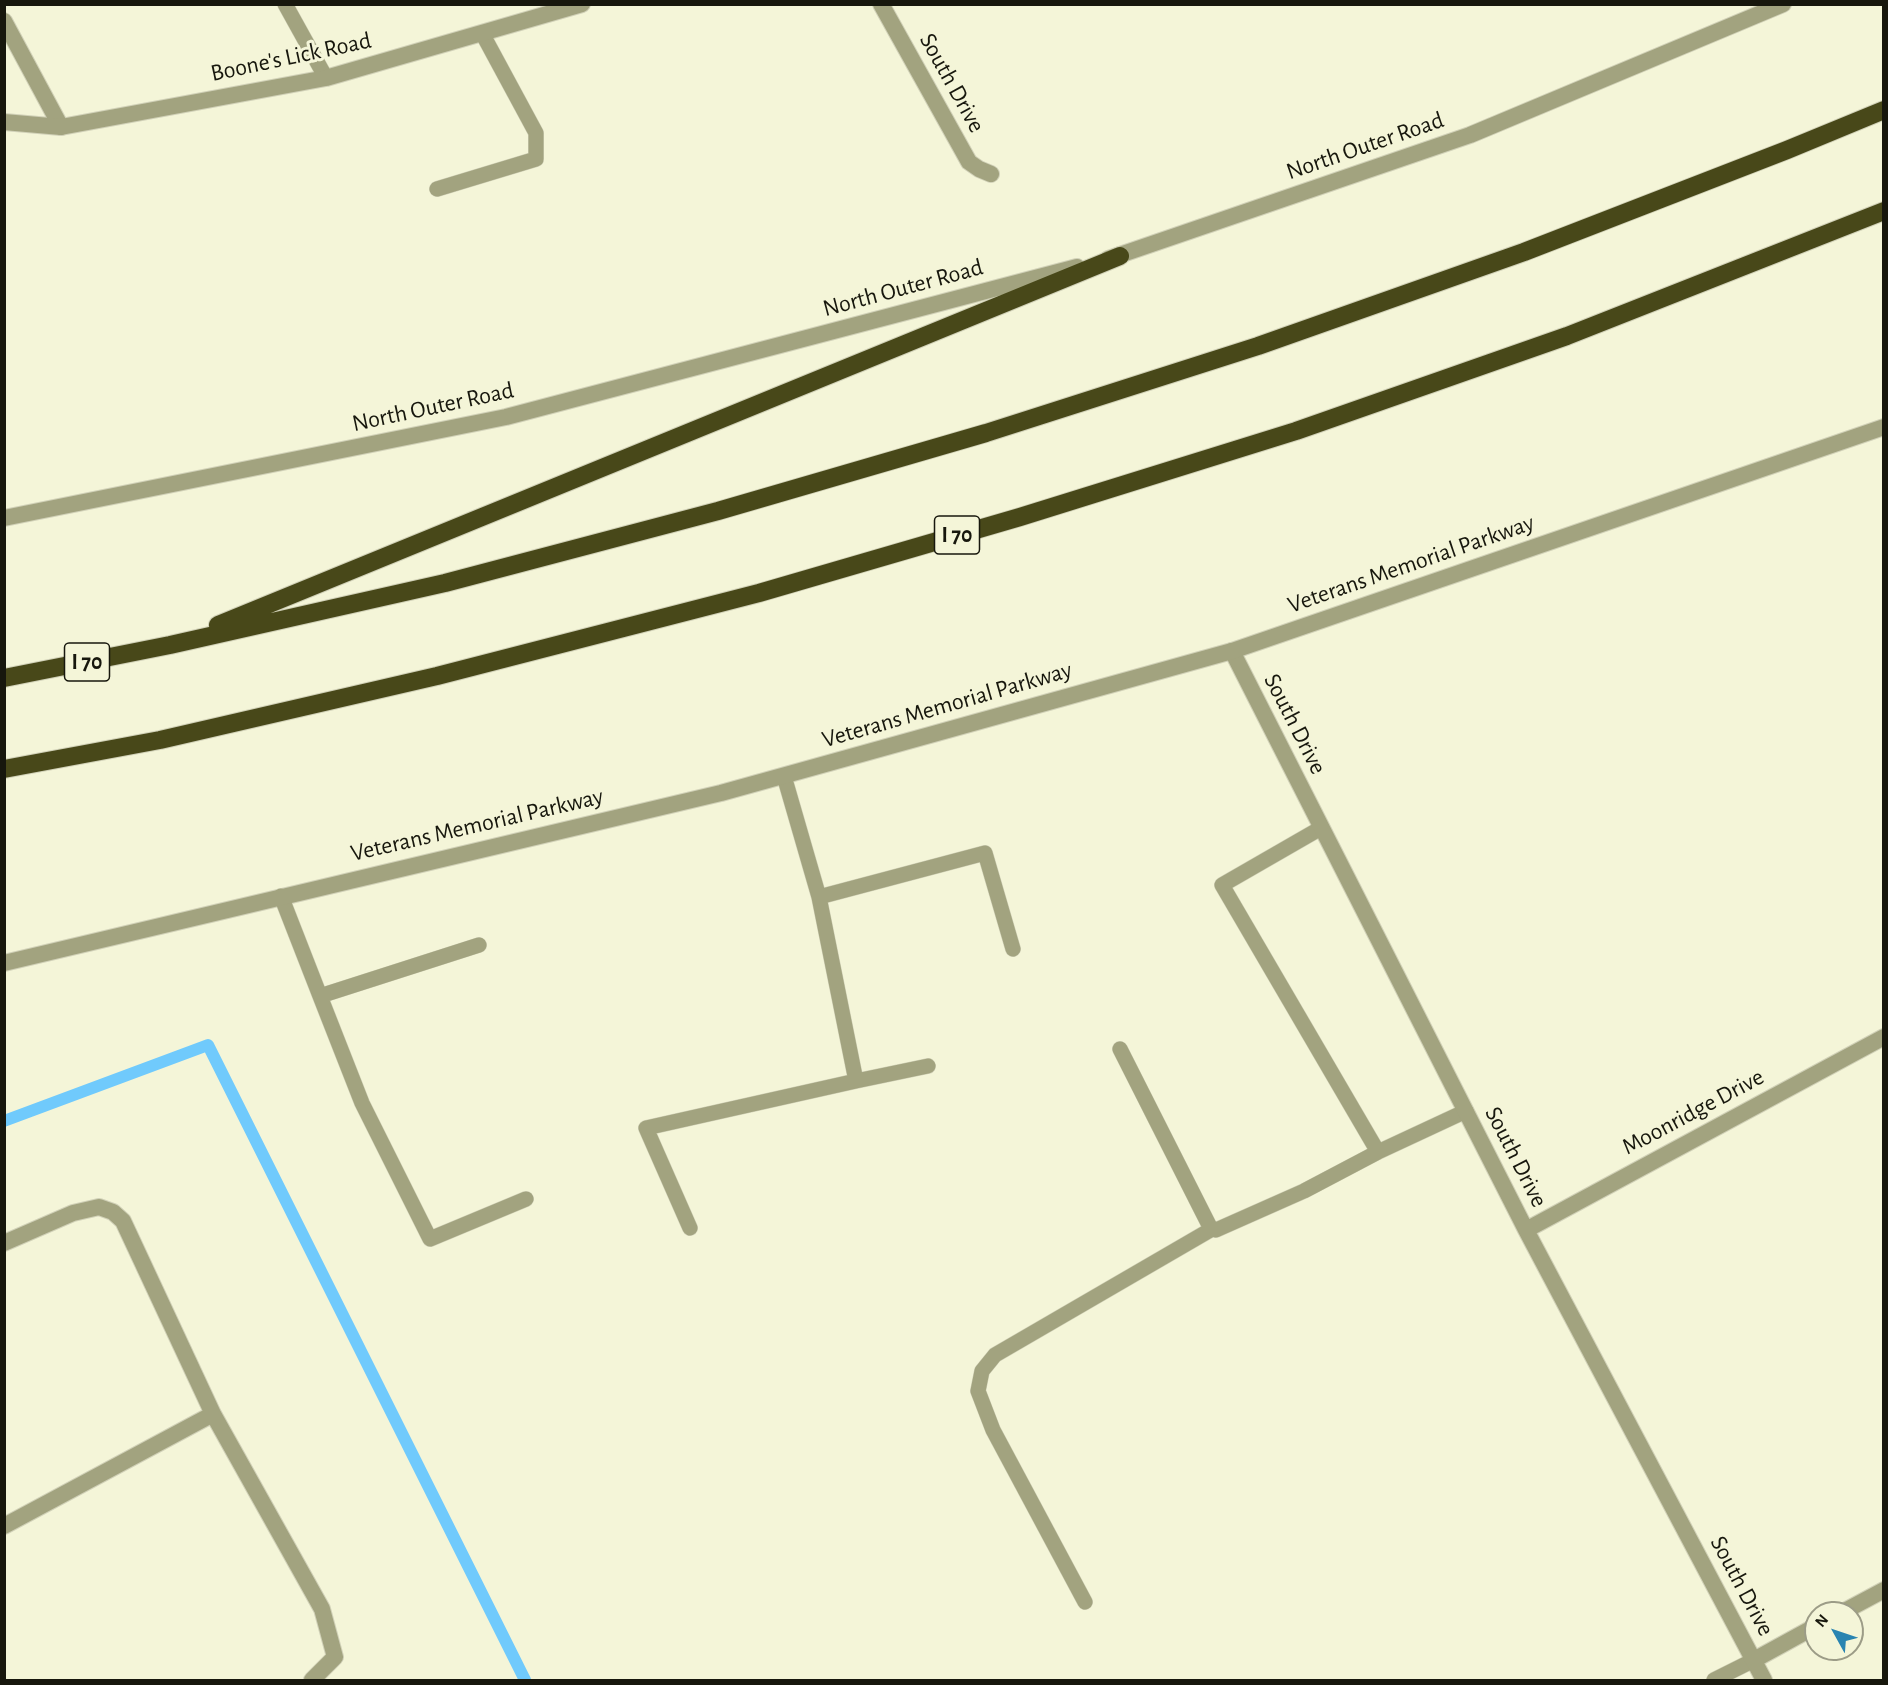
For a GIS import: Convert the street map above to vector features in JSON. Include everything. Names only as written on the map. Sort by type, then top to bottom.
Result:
[{"type":"highway","name":"I 70","points":[[4,678],[170,645],[445,583],[718,511],[986,433],[1258,346],[1524,252],[1884,110]]},
{"type":"highway","name":"I 70","points":[[4,769],[160,740],[437,676],[759,593],[1020,517],[1296,431],[1567,336],[1884,211]]},
{"type":"highway","points":[[170,645],[1120,256]]},
{"type":"street","name":"Boone's Lick Road","points":[[4,122],[61,128],[326,78],[582,4]]},
{"type":"street","name":"South Drive","points":[[881,4],[969,162],[991,174]]},
{"type":"street","name":"North Outer Road","points":[[4,518],[506,417],[1120,256],[1470,135],[1783,4]]},
{"type":"street","points":[[4,21],[61,128]]},
{"type":"street","name":"Veterans Memorial Parkway","points":[[4,963],[721,793],[1232,651],[1884,428]]},
{"type":"street","name":"South Drive","points":[[1232,651],[1526,1230],[1764,1680]]},
{"type":"street","name":"Moonridge Drive","points":[[1526,1230],[1884,1037]]},
{"type":"street","points":[[4,1243],[74,1213],[99,1207],[113,1212],[123,1221],[213,1414],[322,1609],[335,1657],[312,1680]]},
{"type":"street","points":[[4,1526],[213,1414]]},
{"type":"street","points":[[1863,1601],[1884,1590]]},
{"type":"street","points":[[1754,1660],[1804,1633]]},
{"type":"lane","points":[[285,4],[326,78]]},
{"type":"lane","points":[[437,189],[536,159],[536,133],[482,33]]},
{"type":"lane","points":[[784,776],[819,897],[856,1081]]},
{"type":"lane","points":[[1321,828],[1222,885],[1378,1152]]},
{"type":"lane","points":[[819,897],[985,853],[1013,949]]},
{"type":"lane","points":[[281,896],[362,1103],[430,1239],[526,1199]]},
{"type":"lane","points":[[320,996],[479,945]]},
{"type":"lane","points":[[1120,1049],[1212,1229]]},
{"type":"lane","points":[[690,1228],[646,1128],[928,1066]]},
{"type":"lane","points":[[1085,1602],[993,1430],[978,1391],[982,1371],[995,1355],[1212,1229],[1216,1230],[1304,1191],[1378,1152],[1466,1111]]},
{"type":"lane","points":[[1714,1680],[1754,1660]]},
{"type":"waterway","points":[[4,1121],[208,1045],[525,1680]]}]
